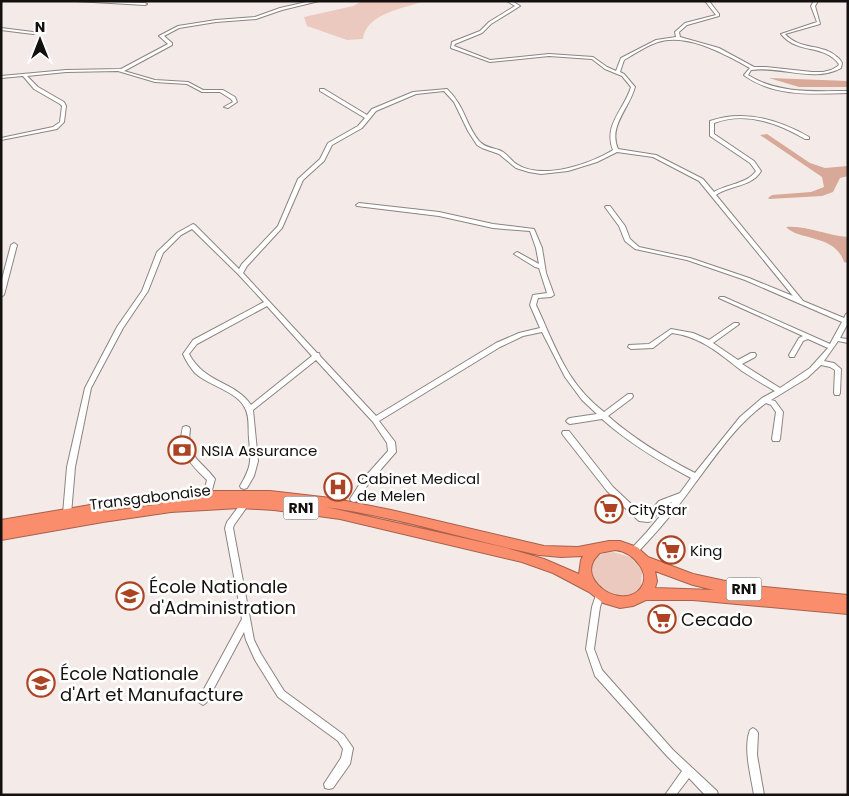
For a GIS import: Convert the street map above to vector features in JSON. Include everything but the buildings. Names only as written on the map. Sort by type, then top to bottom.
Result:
[{"type":"highway","name":"Transgabonaise","points":[[1,525],[181,498],[230,495],[276,496],[369,510],[540,550],[565,552],[596,549]]},
{"type":"highway","name":"Transgabonaise","points":[[1,535],[166,508],[244,504],[274,505],[340,514],[538,561],[561,570],[596,591]]},
{"type":"highway","points":[[615,545],[634,552],[645,561],[651,575],[649,589],[632,601],[624,602],[596,591],[586,579],[585,562],[596,549],[615,545]]},
{"type":"highway","name":"RN1","points":[[645,561],[670,573],[701,582],[848,601]]},
{"type":"highway","name":"RN1","points":[[644,594],[693,594],[848,608]]},
{"type":"street","points":[[78,1],[145,4]]},
{"type":"street","points":[[1,78],[66,71],[120,70],[133,66],[171,44],[161,36],[171,30],[216,20],[256,18],[281,9],[317,1]]},
{"type":"street","points":[[509,1],[518,6],[481,32],[453,42],[452,46],[490,61],[549,55],[593,58],[606,68],[618,72],[631,82],[633,87],[628,102],[614,124],[613,144],[616,150]]},
{"type":"street","points":[[678,38],[677,32],[681,26],[718,15],[715,8],[707,1]]},
{"type":"street","points":[[618,72],[622,59],[657,41],[678,38],[718,49],[753,68],[810,72],[831,71],[844,66],[837,57],[831,53],[805,48],[790,41],[782,34],[819,23],[813,6],[816,1]]},
{"type":"street","points":[[1,29],[33,33]]},
{"type":"street","points":[[753,68],[746,73],[748,77],[774,87],[802,92],[848,92]]},
{"type":"street","points":[[120,70],[155,80],[188,83],[202,91],[221,91],[233,98],[235,102],[226,107]]},
{"type":"street","points":[[1,140],[48,130],[60,125],[62,122],[64,106],[62,103],[36,88],[25,76]]},
{"type":"street","points":[[322,90],[367,117]]},
{"type":"street","points":[[240,273],[244,265],[280,227],[301,179],[322,160],[330,144],[356,129],[374,110],[415,93],[445,90],[461,106],[471,134],[480,146],[504,154],[516,167],[556,172],[599,162],[616,150],[654,156],[701,180],[712,195],[732,215],[800,301]]},
{"type":"street","points":[[712,195],[720,188],[753,178],[758,175],[759,171],[752,162],[712,135],[712,122],[724,118],[757,119],[794,129],[807,138]]},
{"type":"street","points":[[359,205],[454,216],[502,228],[530,229],[534,232],[550,296],[535,296],[533,305],[571,382],[604,416],[652,454],[696,477]]},
{"type":"street","points":[[608,207],[622,226],[626,240],[637,248],[697,262],[846,318],[832,347],[820,363],[804,377],[764,400],[739,423],[634,552]]},
{"type":"street","points":[[67,514],[71,467],[88,388],[120,327],[142,297],[160,252],[179,234],[193,226],[317,355],[358,404],[375,420],[391,442],[392,452],[366,481],[354,499]]},
{"type":"street","points":[[1,295],[14,245]]},
{"type":"street","points":[[517,254],[537,266],[542,266]]},
{"type":"street","points":[[722,298],[762,318],[832,347]]},
{"type":"street","points":[[244,486],[252,477],[255,460],[250,409],[236,394],[218,386],[204,376],[189,363],[186,354],[195,342],[267,303]]},
{"type":"street","points":[[710,342],[736,324]]},
{"type":"street","points":[[375,420],[498,345],[521,334],[544,328]]},
{"type":"street","points":[[631,347],[651,346],[671,331],[695,334],[710,342],[737,364],[780,392]]},
{"type":"street","points":[[792,355],[801,340],[808,336]]},
{"type":"street","points":[[836,339],[848,341]]},
{"type":"street","points":[[250,409],[317,355]]},
{"type":"street","points":[[737,364],[753,355]]},
{"type":"street","points":[[820,363],[838,369],[837,393]]},
{"type":"street","points":[[570,421],[604,416],[630,396]]},
{"type":"street","points":[[764,400],[773,403],[780,412],[776,439]]},
{"type":"street","points":[[186,429],[184,440],[192,462],[211,479],[209,488]]},
{"type":"street","points":[[566,433],[610,489],[642,519],[648,519],[662,503],[682,494]]},
{"type":"street","points":[[244,504],[229,528],[250,640],[258,657],[281,694],[341,738],[348,748],[346,760],[329,784]]},
{"type":"street","points":[[596,591],[590,649],[598,673],[688,771],[713,795]]},
{"type":"street","points":[[203,700],[246,620]]},
{"type":"street","points":[[753,733],[752,755],[759,795]]},
{"type":"street","points":[[670,795],[688,771]]},
{"type":"shaded area","points":[[362,1],[425,1],[397,9],[379,17],[371,23],[363,39],[347,40],[307,26],[304,17],[353,6]]},
{"type":"shaded area","points":[[769,78],[848,81],[848,87],[799,87]]},
{"type":"shaded area","points":[[767,134],[810,163],[825,168],[848,166],[848,176],[840,178],[833,192],[822,196],[769,199],[772,195],[811,192],[824,187],[822,177],[760,135]]},
{"type":"shaded area","points":[[786,227],[848,237],[848,263],[844,262],[839,253],[825,242],[799,234]]},
{"type":"shaded area","points":[[275,499],[360,512],[499,544],[498,548],[324,507],[256,501],[1,532],[1,529],[166,503]]},
{"type":"shaded area","points":[[613,552],[631,557],[642,571],[641,587],[630,596],[618,597],[607,592],[598,584],[593,574],[592,564],[599,556]]},
{"type":"place","name":"NSIA Assurance","points":[[182,450]]},
{"type":"place","name":"Cabinet Medical de Melen","points":[[338,487]]},
{"type":"place","name":"CityStar","points":[[609,509]]},
{"type":"place","name":"King","points":[[671,550]]},
{"type":"place","name":"École Nationale d'Administration","points":[[130,596]]},
{"type":"place","name":"Cecado","points":[[662,619]]},
{"type":"place","name":"École Nationale d'Art et Manufacture","points":[[41,683]]}]
